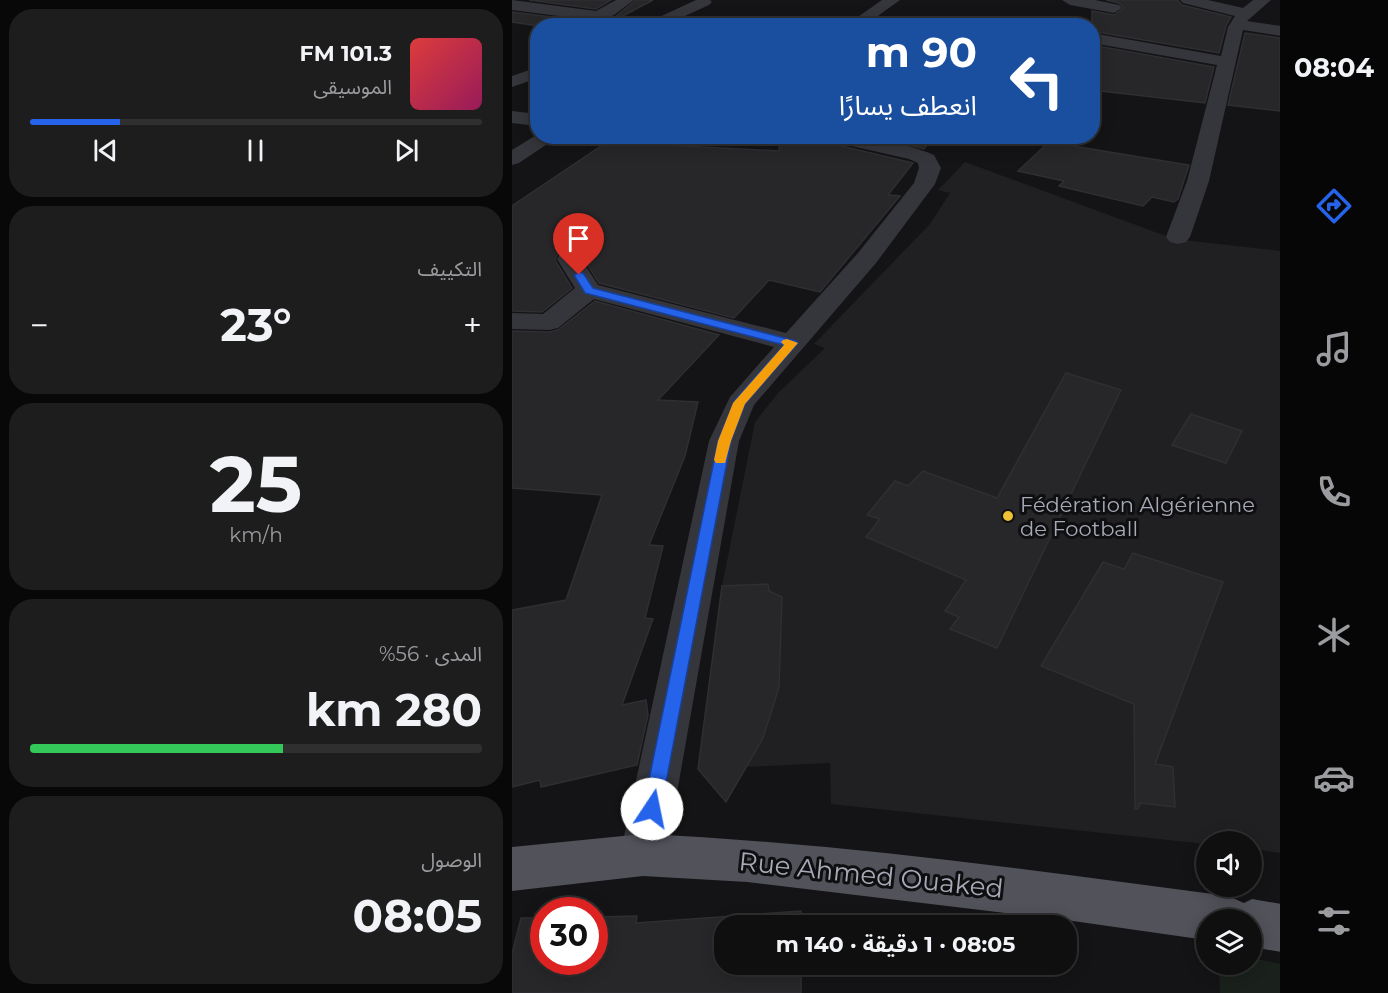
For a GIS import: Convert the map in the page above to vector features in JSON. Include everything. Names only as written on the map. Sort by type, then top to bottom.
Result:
[{"type":"main road","name":"Rue Ahmed Ouaked","points":[[512,869],[643,855],[747,860],[1073,898],[1196,915]]},
{"type":"main road","points":[[1262,925],[1280,928]]},
{"type":"street","points":[[513,5],[597,16],[609,12],[626,0]]},
{"type":"street","points":[[865,18],[892,0]]},
{"type":"street","points":[[1070,0],[1114,8]]},
{"type":"street","points":[[1188,0],[1280,31]]},
{"type":"street","points":[[1178,237],[1199,181],[1227,62],[1232,54],[1235,31],[1242,18],[1263,0]]},
{"type":"street","points":[[667,18],[704,2]]},
{"type":"street","points":[[1242,18],[1280,25]]},
{"type":"street","points":[[1100,39],[1227,62]]},
{"type":"street","points":[[512,82],[530,75]]},
{"type":"street","points":[[512,117],[530,119]]},
{"type":"street","points":[[512,159],[536,144]]},
{"type":"street","points":[[643,855],[724,441],[740,403],[867,258],[924,184],[930,168],[927,159],[915,154],[869,144]]},
{"type":"street","points":[[569,259],[589,291],[792,343]]},
{"type":"street","points":[[512,321],[550,322],[589,291]]},
{"type":"shaded area","name":"Fédération Algérienne de Football","points":[[965,162],[1174,239],[1280,251],[1280,853],[1262,850],[1262,831],[1196,831],[1196,843],[831,804],[830,763],[745,767],[726,802],[698,769],[722,586],[755,422],[778,393],[825,348],[814,344],[930,224],[950,193],[938,190]]},
{"type":"shaded area","points":[[1262,960],[1280,964],[1280,993],[1220,993],[1219,975],[1262,975]]},
{"type":"building","points":[[529,0],[611,0],[596,9]]},
{"type":"building","points":[[636,0],[653,0],[619,18],[612,18]]},
{"type":"building","points":[[1106,0],[1177,0],[1182,5],[1231,17],[1226,26],[1219,53],[1100,32],[1100,18],[1092,18],[1092,11],[1114,15],[1124,8],[1119,3]]},
{"type":"building","points":[[512,12],[559,18],[530,18],[530,25],[512,22]]},
{"type":"building","points":[[1245,33],[1280,38],[1280,111],[1228,105]]},
{"type":"building","points":[[1100,46],[1214,67],[1205,103],[1100,91]]},
{"type":"building","points":[[604,144],[779,151],[779,144],[833,144],[913,163],[888,195],[900,196],[820,292],[769,280],[734,318],[599,283],[580,253],[569,250],[558,253],[555,260],[572,288],[542,312],[512,311],[512,206]]},
{"type":"building","points":[[903,144],[928,144],[924,149]]},
{"type":"building","points":[[1047,144],[1061,144],[1189,165],[1178,199],[1174,202],[1152,197],[1143,206],[1059,186],[1064,181],[1018,171]]},
{"type":"building","points":[[595,301],[719,335],[658,400],[698,402],[685,456],[649,545],[663,546],[645,618],[653,619],[622,705],[646,700],[648,715],[637,765],[541,787],[540,780],[512,787],[512,610],[566,600],[602,495],[512,488],[512,331],[549,332],[558,330]]},
{"type":"building","points":[[1066,373],[1121,390],[997,648],[950,629],[959,617],[945,611],[966,580],[866,537],[880,519],[867,515],[895,481],[908,486],[923,471],[997,498]]},
{"type":"building","points":[[1191,414],[1242,431],[1226,463],[1172,445]]},
{"type":"building","points":[[1133,553],[1223,582],[1155,764],[1173,767],[1175,807],[1140,803],[1138,809],[1135,809],[1134,704],[1041,666],[1103,562],[1124,569]]},
{"type":"building","points":[[768,584],[769,591],[782,597],[779,687],[763,738],[726,802],[698,769],[722,586]]},
{"type":"building","points":[[801,911],[801,915],[746,915]]},
{"type":"building","points":[[637,916],[636,923],[714,917],[714,975],[801,975],[801,993],[512,993],[512,954],[521,918],[530,918],[530,975],[608,975],[608,917]]},
{"type":"slow traffic","points":[[721,460],[724,441],[740,403],[792,343],[787,342]]},
{"type":"place","name":"Fédération Algérienne de Football","points":[[1008,516]]},
{"type":"route","points":[[579,275],[589,291],[792,343],[740,403],[724,441],[652,809]]}]
